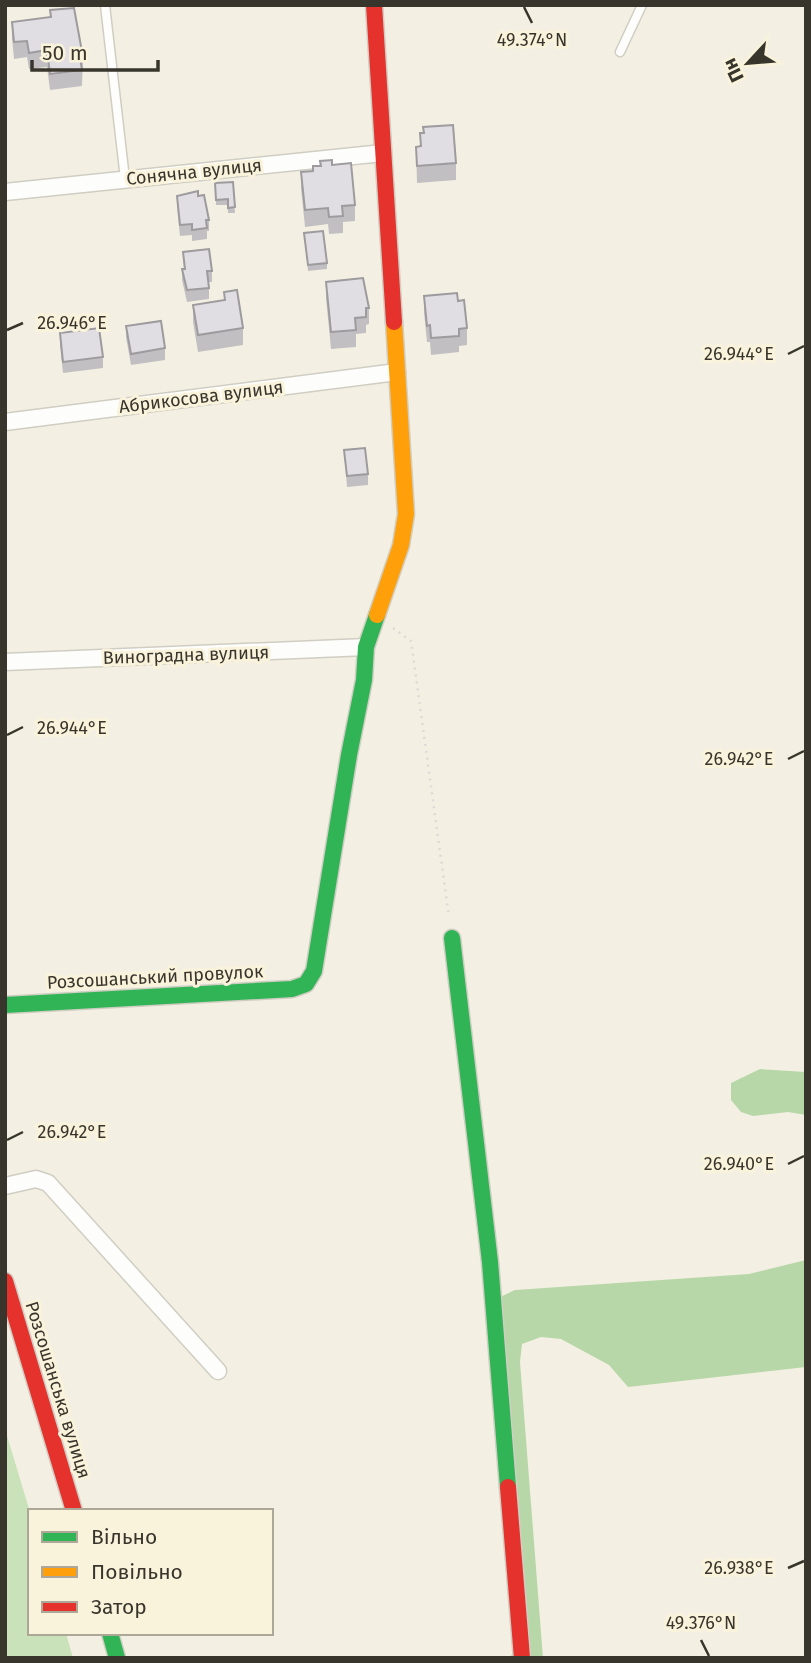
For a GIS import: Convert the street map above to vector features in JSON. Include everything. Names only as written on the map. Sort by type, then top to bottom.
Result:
[{"type":"street","points":[[366,647],[401,545],[406,514],[373,5]]},
{"type":"street","name":"Сонячна вулиця","points":[[5,192],[383,153]]},
{"type":"street","name":"Абрикосова вулиця","points":[[5,422],[397,372]]},
{"type":"street","name":"Виноградна вулиця","points":[[5,662],[366,647]]},
{"type":"street","name":"Розсошанський провулок","points":[[5,1005],[292,989],[306,984],[314,971],[364,680],[366,647]]},
{"type":"street","points":[[452,938],[490,1262],[522,1658]]},
{"type":"street","points":[[5,1186],[36,1179],[48,1183],[218,1370]]},
{"type":"street","name":"Розсошанська вулиця","points":[[5,1281],[73,1509]]},
{"type":"street","points":[[111,1635],[117,1658]]},
{"type":"lane","points":[[105,5],[125,179]]},
{"type":"lane","points":[[620,52],[642,5]]},
{"type":"path","points":[[390,625],[411,642],[452,938]]},
{"type":"green space","points":[[760,1069],[806,1072],[806,1115],[788,1112],[753,1116],[741,1112],[731,1100],[731,1083]]},
{"type":"green space","points":[[806,1260],[806,1367],[628,1387],[609,1365],[561,1339],[541,1337],[522,1344],[520,1362],[543,1658],[510,1658],[514,1650],[496,1299],[515,1290],[749,1274]]},
{"type":"green space","points":[[5,1429],[29,1509],[28,1635],[67,1635],[73,1658],[5,1658]]},
{"type":"building","points":[[74,8],[83,57],[80,57],[82,70],[50,74],[47,50],[29,53],[27,41],[14,42],[12,22],[51,17],[50,10]]},
{"type":"building","points":[[453,125],[456,163],[417,166],[416,147],[421,146],[420,133],[424,133],[423,127]]},
{"type":"building","points":[[332,160],[332,165],[351,163],[355,205],[342,206],[343,216],[329,217],[328,208],[305,210],[301,172],[313,171],[313,166],[321,166],[320,161]]},
{"type":"building","points":[[233,182],[235,207],[228,208],[228,199],[216,200],[215,183]]},
{"type":"building","points":[[198,191],[198,196],[204,195],[209,220],[206,220],[207,228],[192,230],[192,224],[180,225],[177,196]]},
{"type":"building","points":[[323,231],[327,263],[308,265],[304,233]]},
{"type":"building","points":[[209,249],[212,271],[207,271],[209,288],[187,290],[182,269],[185,269],[183,252]]},
{"type":"building","points":[[363,278],[369,308],[366,308],[366,317],[355,318],[356,330],[331,332],[326,282]]},
{"type":"building","points":[[237,290],[243,328],[198,335],[193,305],[225,300],[224,292]]},
{"type":"building","points":[[457,293],[458,301],[464,300],[467,328],[459,329],[459,336],[431,338],[424,296]]},
{"type":"building","points":[[161,321],[165,348],[131,354],[126,326]]},
{"type":"building","points":[[99,328],[103,357],[63,362],[60,333]]},
{"type":"building","points":[[365,448],[368,474],[347,476],[344,450]]},
{"type":"traffic: fast","points":[[5,1005],[292,989],[306,984],[314,971],[364,680],[366,647],[377,615]]},
{"type":"traffic: fast","points":[[452,938],[490,1262],[508,1487]]},
{"type":"traffic: fast","points":[[111,1635],[117,1658]]},
{"type":"traffic: slow","points":[[377,615],[401,545],[406,514],[394,322]]},
{"type":"traffic: jam","points":[[374,5],[394,322]]},
{"type":"traffic: jam","points":[[5,1281],[73,1509]]},
{"type":"traffic: jam","points":[[508,1487],[522,1658]]}]
